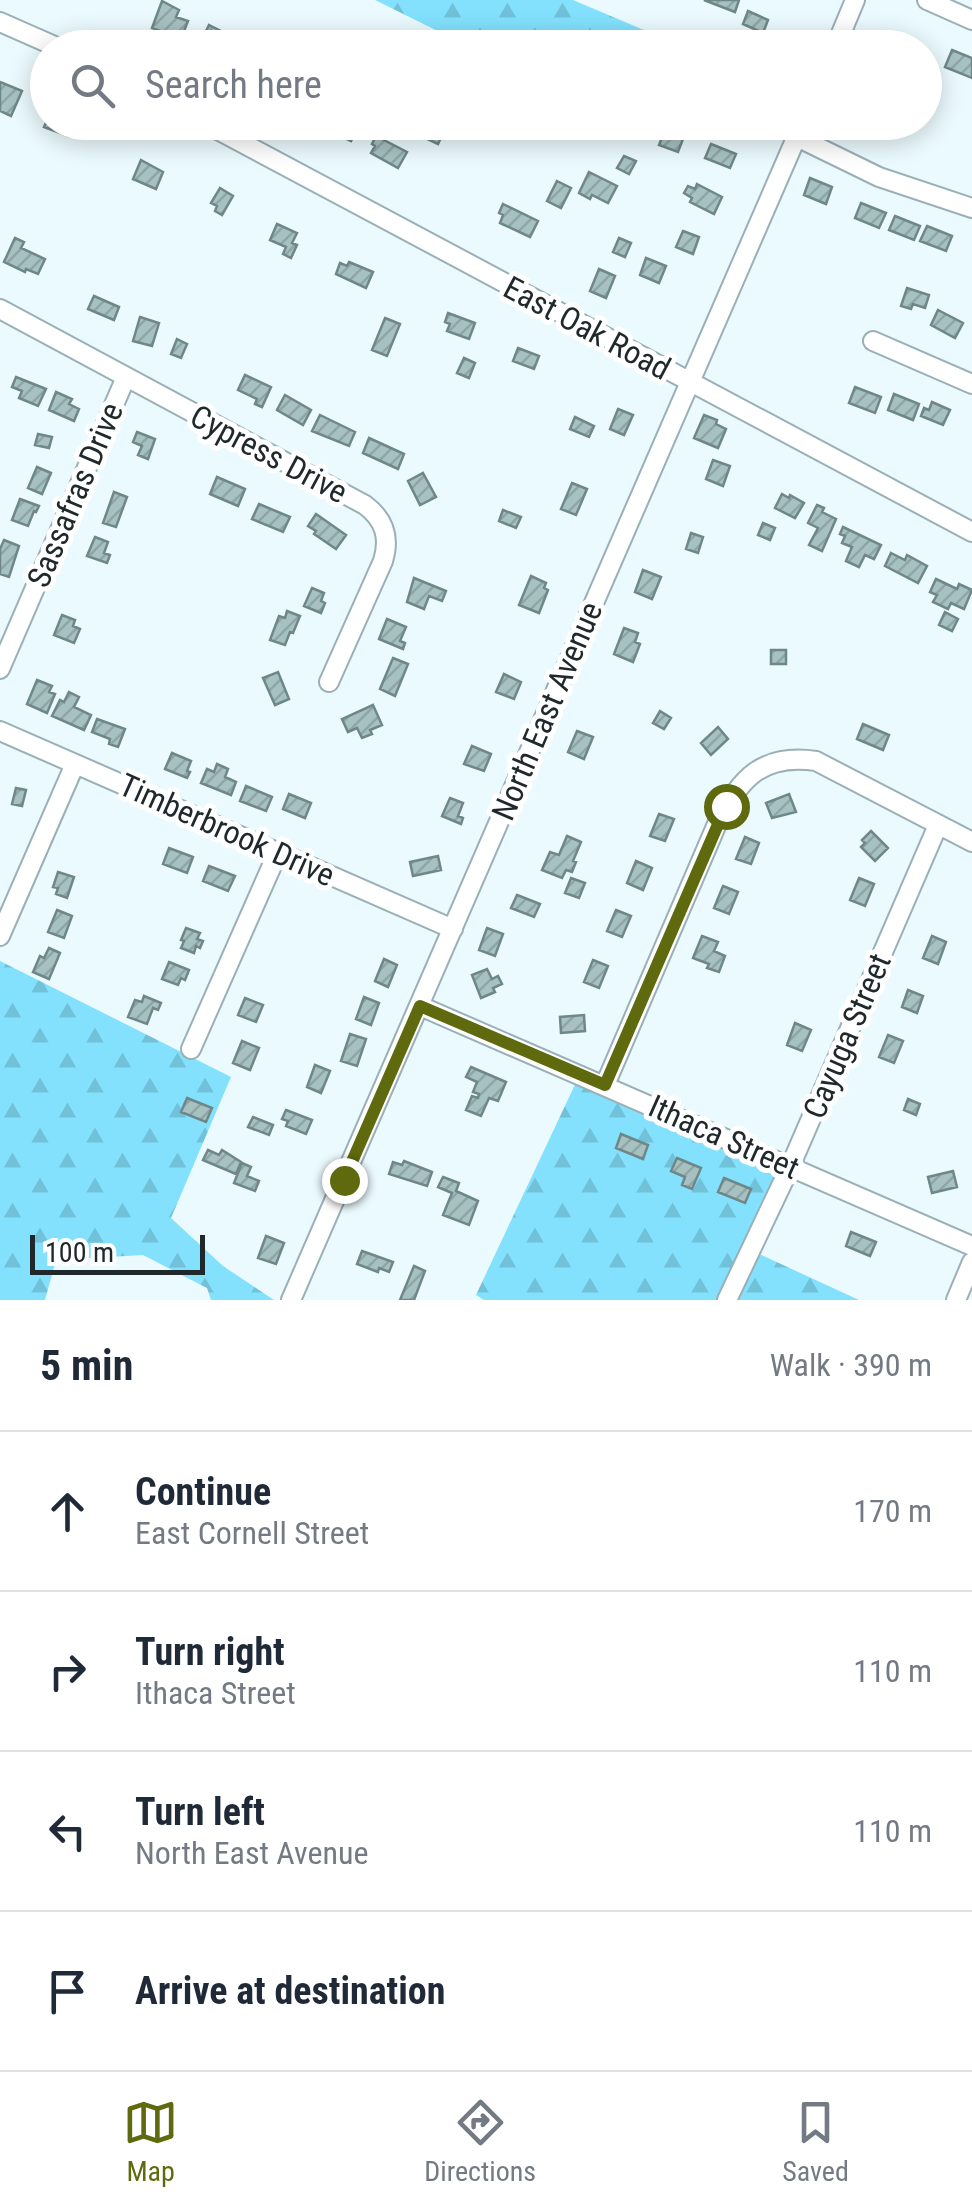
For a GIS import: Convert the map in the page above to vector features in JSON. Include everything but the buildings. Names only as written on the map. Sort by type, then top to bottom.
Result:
[{"type":"street","points":[[842,30],[855,0]]},
{"type":"street","points":[[927,0],[972,20]]},
{"type":"street","points":[[0,22],[30,35]]},
{"type":"street","name":"East Oak Road","points":[[237,140],[972,532]]},
{"type":"street","name":"North East Avenue","points":[[292,1300],[796,140]]},
{"type":"street","points":[[817,140],[879,176],[972,208]]},
{"type":"street","name":"Cypress Drive","points":[[0,309],[366,506],[380,518],[386,538],[382,561],[328,682]]},
{"type":"street","points":[[873,341],[972,384]]},
{"type":"street","name":"Sassafras Drive","points":[[0,668],[126,377]]},
{"type":"street","name":"Timberbrook Drive","points":[[0,731],[453,930]]},
{"type":"street","points":[[605,1085],[718,824],[736,790],[758,770],[788,760],[816,761],[972,842]]},
{"type":"street","points":[[0,936],[75,764]]},
{"type":"street","name":"Cayuga Street","points":[[727,1300],[790,1166],[938,824]]},
{"type":"street","points":[[191,1049],[278,852]]},
{"type":"street","name":"Ithaca Street","points":[[420,1006],[972,1246]]},
{"type":"street","points":[[956,1300],[972,1262]]},
{"type":"green space","points":[[375,0],[573,0],[644,30],[436,30]]},
{"type":"green space","points":[[0,961],[231,1077],[171,1218],[223,1266],[274,1300],[211,1300],[207,1288],[143,1255],[56,1260],[45,1300],[0,1300]]},
{"type":"green space","points":[[579,1076],[788,1166],[757,1253],[859,1300],[484,1300],[476,1295]]},
{"type":"route","points":[[344,1180],[420,1006],[605,1085],[726,806]]}]
